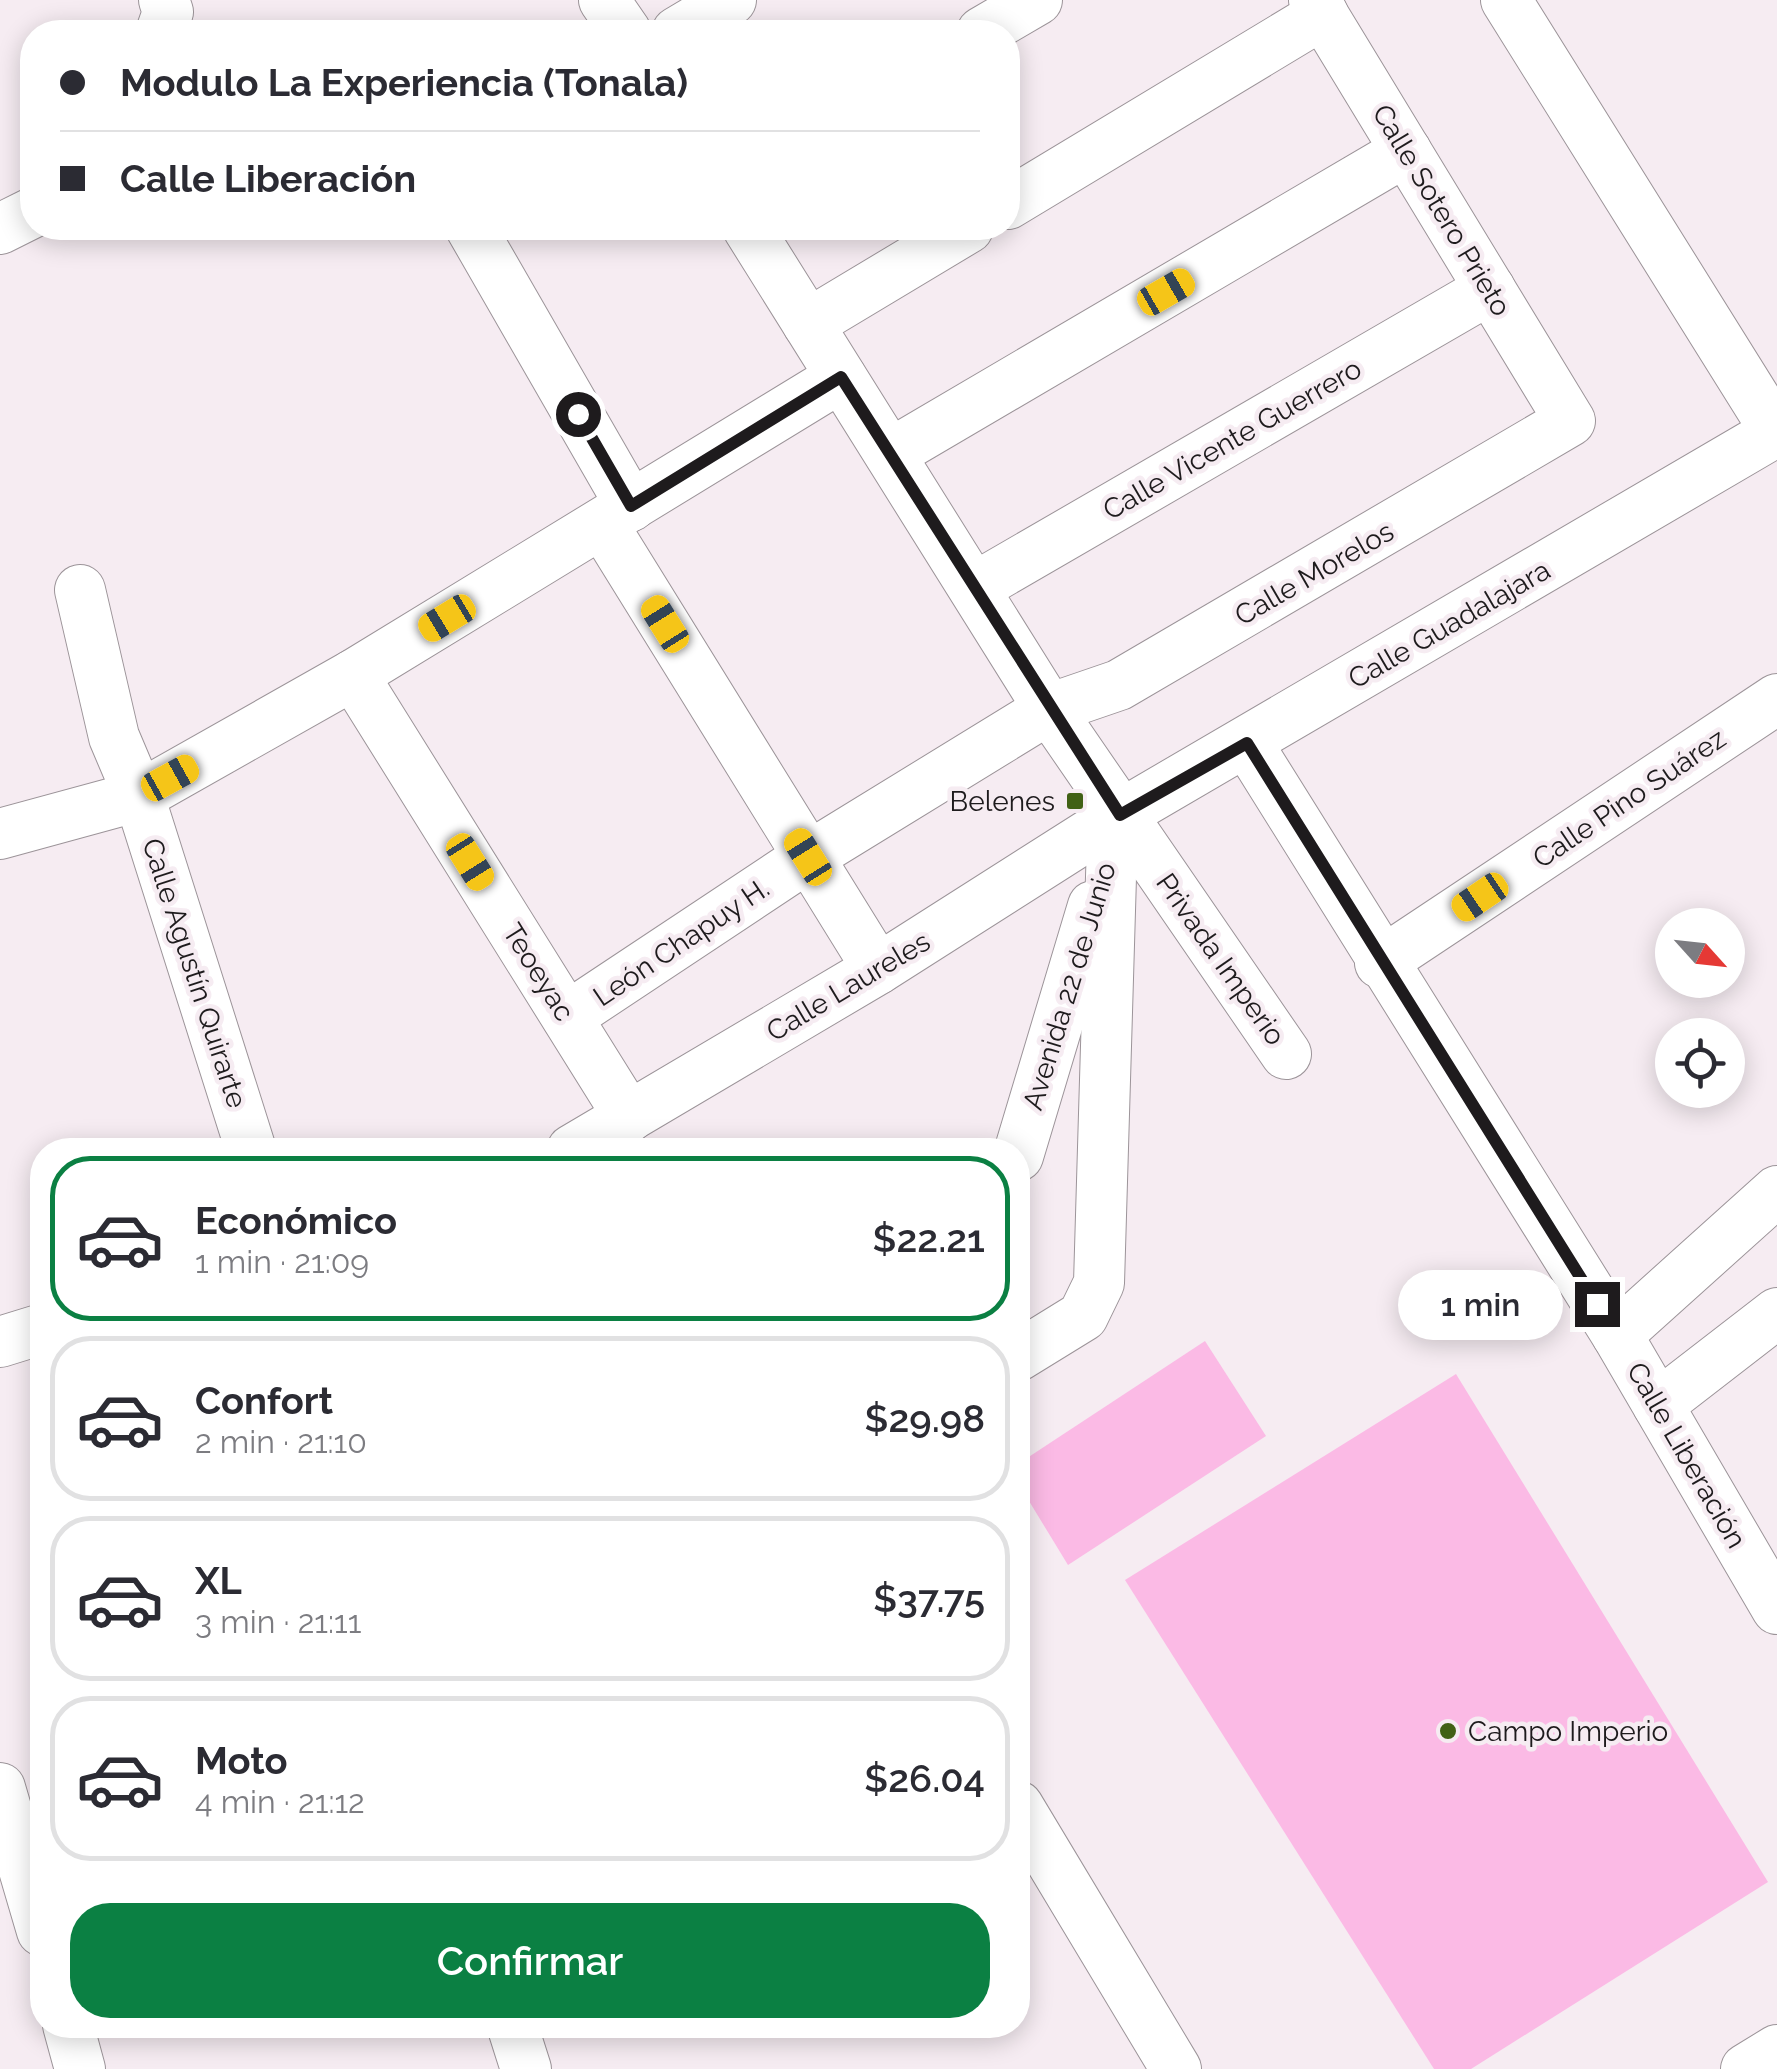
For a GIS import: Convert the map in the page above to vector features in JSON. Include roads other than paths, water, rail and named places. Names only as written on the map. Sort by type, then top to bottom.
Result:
[{"type":"street","points":[[1003,20],[1037,0]]},
{"type":"street","points":[[1506,0],[1777,432]]},
{"type":"street","points":[[696,20],[727,1]]},
{"type":"street","points":[[1020,196],[1319,7]]},
{"type":"street","name":"Calle Sotero Prieto","points":[[1319,7],[1570,421]]},
{"type":"street","points":[[890,454],[1406,151]]},
{"type":"street","points":[[477,240],[617,516],[808,857],[878,969]]},
{"type":"street","name":"Privada Imperio","points":[[756,240],[1050,708],[1116,829],[1286,1054]]},
{"type":"street","points":[[808,324],[948,240]]},
{"type":"street","name":"Calle Vicente Guerrero","points":[[974,588],[1490,290]]},
{"type":"street","points":[[0,834],[139,796],[353,675],[841,377]]},
{"type":"street","name":"Calle Morelos","points":[[1050,708],[1119,684],[1570,421]]},
{"type":"street","name":"Calle Guadalajara","points":[[1116,829],[1247,743],[1777,432]]},
{"type":"street","name":"Calle Agustín Quirarte","points":[[80,590],[114,738],[139,796],[248,1138]]},
{"type":"street","name":"Teoeyac","points":[[353,675],[629,1117]]},
{"type":"street","name":"Calle Pino Suárez","points":[[1380,963],[1777,699]]},
{"type":"street","name":"León Chapuy H.","points":[[567,1017],[808,857],[1050,708]]},
{"type":"street","name":"Calle Liberación","points":[[1247,743],[1380,963],[1617,1335],[1777,1608]]},
{"type":"street","points":[[1030,1349],[1083,1316],[1099,1283],[1116,829]]},
{"type":"street","name":"Calle Laureles","points":[[593,1138],[1116,829]]},
{"type":"street","name":"Avenida 22 de Junio","points":[[1023,1138],[1116,829]]},
{"type":"street","points":[[1617,1335],[1777,1191]]},
{"type":"street","points":[[1658,1405],[1777,1313]]},
{"type":"street","points":[[0,1342],[30,1333]]},
{"type":"street","points":[[0,1788],[30,1919]]},
{"type":"street","points":[[1030,1826],[1176,2069]]},
{"type":"street","points":[[72,2038],[80,2069]]},
{"type":"street","points":[[516,2038],[526,2069]]},
{"type":"street","points":[[1746,2069],[1777,2050]]},
{"type":"place","name":"Belenes","points":[[1075,801]]},
{"type":"place","name":"Campo Imperio","points":[[1448,1731]]}]
